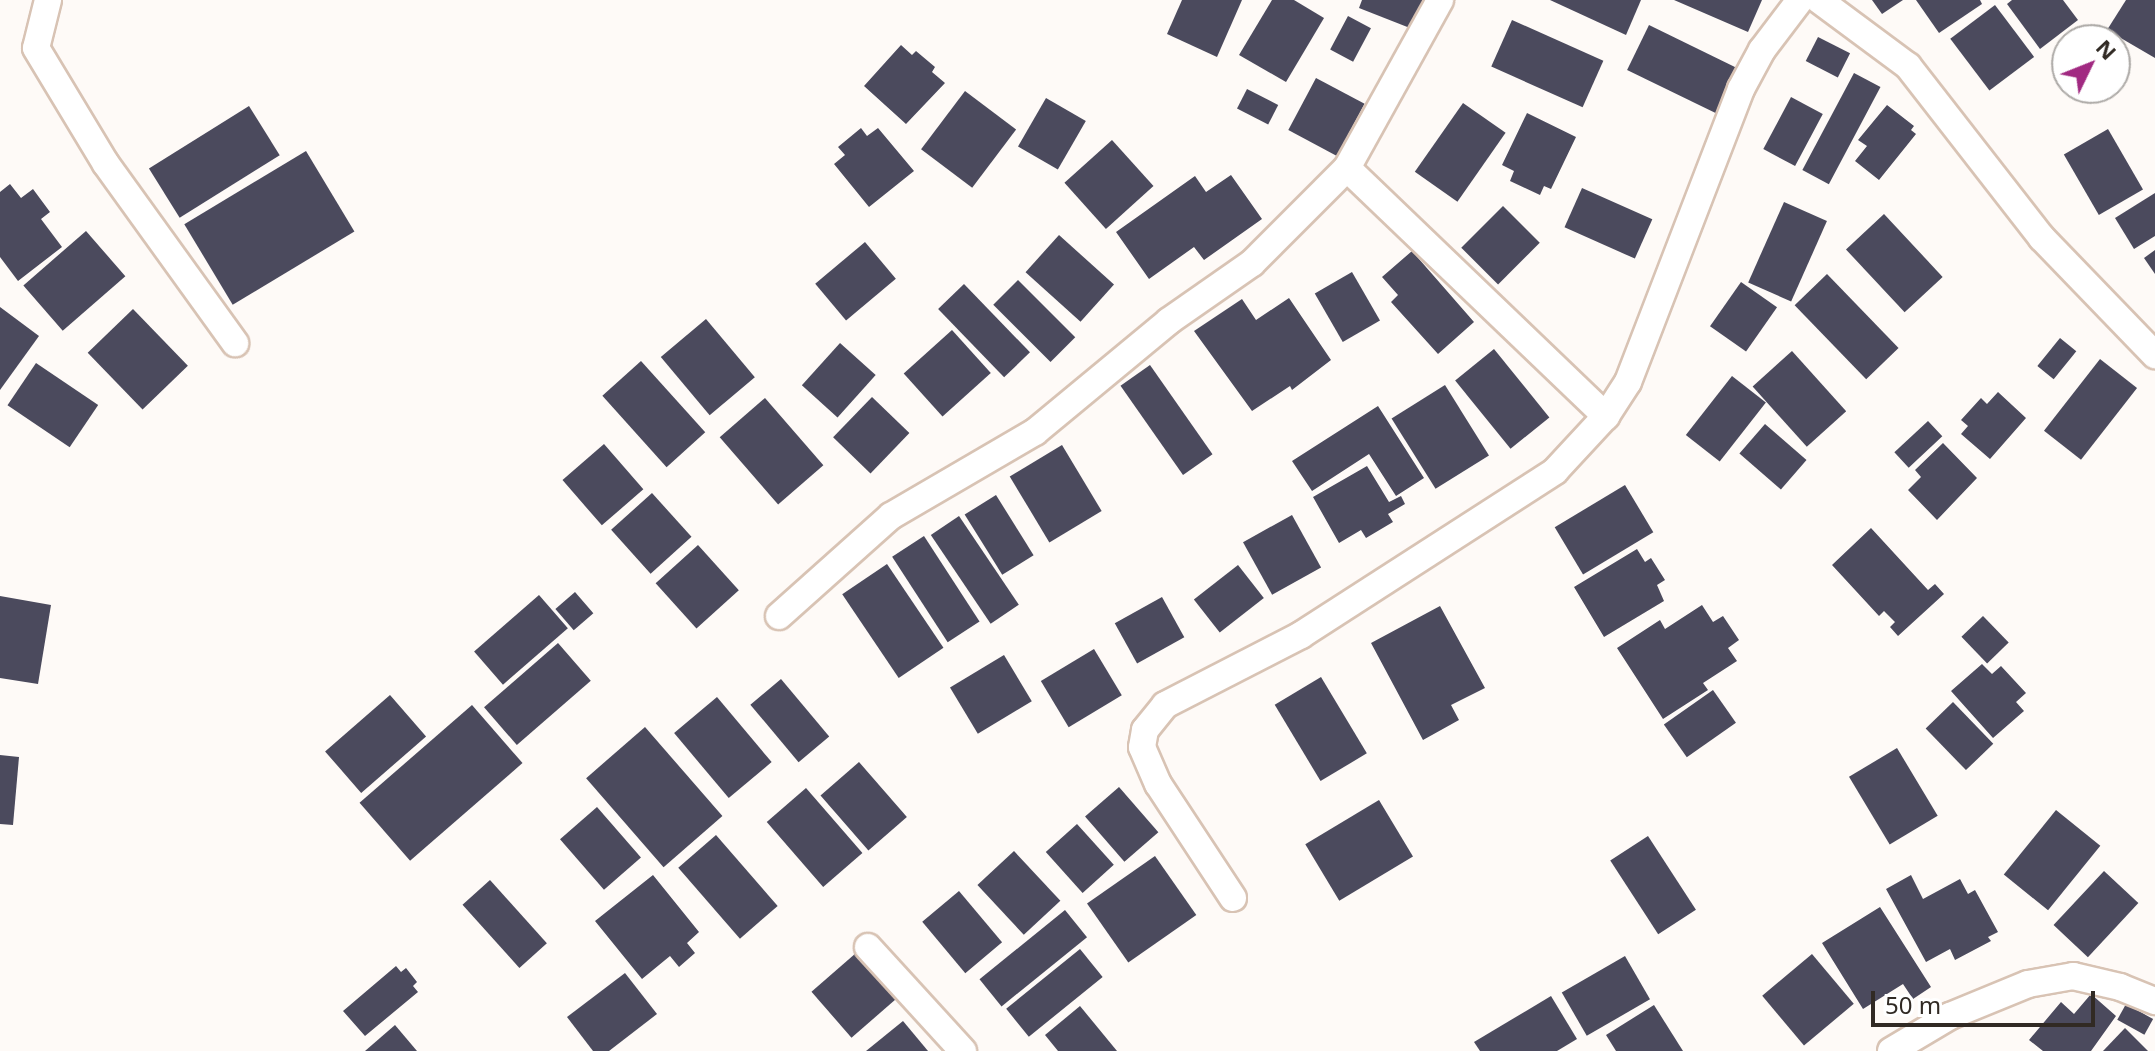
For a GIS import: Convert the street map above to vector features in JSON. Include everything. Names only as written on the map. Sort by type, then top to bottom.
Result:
[{"type":"street","points":[[48,0],[36,48],[106,164],[235,343]]},
{"type":"street","points":[[779,616],[891,516],[1035,432],[1169,321],[1252,263],[1347,168],[1440,0]]},
{"type":"street","points":[[1233,898],[1158,784],[1142,747],[1145,730],[1165,705],[1301,635],[1555,471],[1606,416],[1628,382],[1741,89],[1762,50],[1800,0]]},
{"type":"street","points":[[1819,0],[1908,66],[2042,238],[2155,355]]},
{"type":"street","points":[[1347,168],[1606,416]]},
{"type":"street","points":[[868,947],[963,1051]]},
{"type":"street","points":[[1891,1051],[1950,1016],[2028,984],[2073,976],[2120,987],[2155,1001]]},
{"type":"building","points":[[1182,0],[1242,0],[1217,57],[1167,34]]},
{"type":"building","points":[[1272,0],[1294,0],[1324,18],[1286,82],[1239,55]]},
{"type":"building","points":[[1362,0],[1426,0],[1415,30],[1359,8]]},
{"type":"building","points":[[1550,0],[1641,0],[1626,35]]},
{"type":"building","points":[[1674,0],[1762,0],[1748,32]]},
{"type":"building","points":[[1872,0],[1903,0],[1882,14]]},
{"type":"building","points":[[1916,0],[1980,0],[1982,4],[1939,33]]},
{"type":"building","points":[[2012,0],[2063,0],[2078,20],[2073,24],[2051,24],[2051,41],[2040,49],[2007,4]]},
{"type":"building","points":[[2126,0],[2155,0],[2155,58],[2131,44],[2131,24],[2111,24]]},
{"type":"building","points":[[1995,5],[2034,57],[1989,91],[1950,39]]},
{"type":"building","points":[[1348,16],[1371,28],[1353,62],[1330,50]]},
{"type":"building","points":[[1512,20],[1603,61],[1583,107],[1491,67]]},
{"type":"building","points":[[1649,25],[1738,68],[1716,113],[1627,70]]},
{"type":"building","points":[[1818,37],[1850,53],[1838,77],[1806,61]]},
{"type":"building","points":[[901,45],[912,55],[916,51],[935,67],[932,72],[945,83],[906,124],[864,86]]},
{"type":"building","points":[[1854,73],[1880,87],[1829,184],[1802,170]]},
{"type":"building","points":[[1316,78],[1365,104],[1337,156],[1288,130]]},
{"type":"building","points":[[1247,89],[1278,105],[1268,124],[1237,109]]},
{"type":"building","points":[[965,91],[1016,130],[972,188],[921,149]]},
{"type":"building","points":[[1791,97],[1823,114],[1795,166],[1763,149]]},
{"type":"building","points":[[1046,98],[1086,121],[1058,169],[1018,146]]},
{"type":"building","points":[[1463,103],[1506,133],[1457,202],[1415,172]]},
{"type":"building","points":[[1887,105],[1914,126],[1911,130],[1916,134],[1879,180],[1855,161],[1867,146],[1858,140]]},
{"type":"building","points":[[249,106],[280,155],[180,218],[149,169]]},
{"type":"building","points":[[1527,113],[1576,137],[1551,189],[1544,186],[1540,195],[1510,181],[1514,171],[1502,165]]},
{"type":"building","points":[[861,128],[867,136],[878,128],[914,171],[869,207],[834,164],[845,155],[838,147]]},
{"type":"building","points":[[2108,129],[2143,190],[2099,215],[2064,154]]},
{"type":"building","points":[[1112,140],[1153,186],[1106,229],[1064,183]]},
{"type":"building","points":[[306,151],[354,232],[233,305],[184,224]]},
{"type":"building","points":[[1231,175],[1262,219],[1204,260],[1194,247],[1149,279],[1116,232],[1195,176],[1206,192]]},
{"type":"building","points":[[10,184],[21,198],[33,189],[50,212],[41,219],[62,247],[18,281],[0,257],[0,192]]},
{"type":"building","points":[[1582,188],[1652,219],[1635,259],[1565,227]]},
{"type":"building","points":[[2155,193],[2155,236],[2134,249],[2115,218]]},
{"type":"building","points":[[1784,202],[1827,221],[1791,302],[1748,282]]},
{"type":"building","points":[[1503,206],[1540,243],[1498,284],[1461,248]]},
{"type":"building","points":[[1884,214],[1943,277],[1905,312],[1846,249]]},
{"type":"building","points":[[86,231],[125,276],[63,331],[23,285]]},
{"type":"building","points":[[1059,235],[1114,285],[1081,322],[1026,272]]},
{"type":"building","points":[[865,242],[896,279],[846,321],[815,284]]},
{"type":"building","points":[[2155,250],[2155,274],[2144,258]]},
{"type":"building","points":[[1412,251],[1474,322],[1438,354],[1391,302],[1398,295],[1382,277]]},
{"type":"building","points":[[1352,272],[1380,320],[1343,342],[1315,294]]},
{"type":"building","points":[[1827,274],[1899,348],[1866,379],[1795,305]]},
{"type":"building","points":[[1018,280],[1075,337],[1051,362],[993,305]]},
{"type":"building","points":[[1741,282],[1777,307],[1746,351],[1710,326]]},
{"type":"building","points":[[964,284],[1030,352],[1004,377],[938,309]]},
{"type":"building","points":[[1289,298],[1331,360],[1292,390],[1290,386],[1252,411],[1194,331],[1242,299],[1256,320]]},
{"type":"building","points":[[0,307],[39,336],[0,390]]},
{"type":"building","points":[[133,309],[188,366],[143,410],[88,353]]},
{"type":"building","points":[[706,319],[755,377],[710,415],[661,357]]},
{"type":"building","points":[[952,330],[991,373],[943,417],[904,373]]},
{"type":"building","points":[[2060,338],[2076,351],[2054,379],[2037,366]]},
{"type":"building","points":[[840,343],[876,375],[838,417],[802,385]]},
{"type":"building","points":[[1494,349],[1549,417],[1511,449],[1455,380]]},
{"type":"building","points":[[1792,351],[1846,411],[1807,447],[1753,386]]},
{"type":"building","points":[[2100,359],[2137,388],[2081,460],[2044,431]]},
{"type":"building","points":[[641,361],[705,432],[667,467],[602,396]]},
{"type":"building","points":[[36,363],[98,405],[70,447],[7,405]]},
{"type":"building","points":[[1150,365],[1213,454],[1183,475],[1121,386]]},
{"type":"building","points":[[1732,376],[1766,402],[1720,462],[1686,435]]},
{"type":"building","points":[[1445,385],[1489,455],[1436,489],[1392,418]]},
{"type":"building","points":[[1998,392],[2026,418],[1990,459],[1961,434],[1968,426],[1961,420],[1981,398],[1987,404]]},
{"type":"building","points":[[872,397],[909,433],[871,473],[833,437]]},
{"type":"building","points":[[765,398],[823,465],[778,505],[720,437]]},
{"type":"building","points":[[1378,406],[1424,478],[1396,496],[1369,454],[1312,491],[1292,461]]},
{"type":"building","points":[[1928,421],[1942,436],[1909,468],[1894,452]]},
{"type":"building","points":[[1765,424],[1807,460],[1781,490],[1739,453]]},
{"type":"building","points":[[1943,443],[1977,478],[1937,520],[1908,490],[1921,477],[1915,470]]},
{"type":"building","points":[[604,444],[643,489],[602,525],[562,480]]},
{"type":"building","points":[[1062,445],[1102,511],[1049,542],[1010,476]]},
{"type":"building","points":[[1367,466],[1389,502],[1401,496],[1405,504],[1388,514],[1393,522],[1366,538],[1361,530],[1339,543],[1313,497]]},
{"type":"building","points":[[1625,485],[1653,532],[1583,574],[1555,527]]},
{"type":"building","points":[[652,493],[691,537],[651,574],[611,530]]},
{"type":"building","points":[[996,495],[1034,555],[1002,575],[965,515]]},
{"type":"building","points":[[1292,515],[1321,567],[1272,595],[1243,542]]},
{"type":"building","points":[[959,516],[1019,605],[991,624],[931,535]]},
{"type":"building","points":[[1871,528],[1928,590],[1935,584],[1944,594],[1898,636],[1890,627],[1895,622],[1884,611],[1879,616],[1832,565]]},
{"type":"building","points":[[924,536],[980,622],[948,642],[892,557]]},
{"type":"building","points":[[698,545],[739,590],[696,628],[656,583]]},
{"type":"building","points":[[1637,549],[1645,562],[1651,558],[1665,580],[1657,585],[1664,601],[1604,637],[1574,587]]},
{"type":"building","points":[[887,564],[943,648],[899,678],[842,594]]},
{"type":"building","points":[[1238,565],[1264,598],[1220,633],[1194,599]]},
{"type":"building","points":[[575,592],[593,613],[574,630],[555,609]]},
{"type":"building","points":[[539,595],[568,628],[503,685],[474,651]]},
{"type":"building","points":[[0,596],[51,605],[38,684],[0,678]]},
{"type":"building","points":[[1162,597],[1184,637],[1137,663],[1115,623]]},
{"type":"building","points":[[1702,605],[1713,622],[1723,616],[1739,640],[1728,648],[1737,661],[1703,683],[1708,690],[1663,719],[1617,648],[1660,620],[1665,629]]},
{"type":"building","points":[[1440,606],[1485,688],[1451,705],[1459,720],[1423,740],[1371,643]]},
{"type":"building","points":[[1983,616],[2009,643],[1987,663],[1961,637]]},
{"type":"building","points":[[558,643],[591,681],[517,745],[484,707]]},
{"type":"building","points":[[1094,649],[1122,695],[1069,727],[1041,681]]},
{"type":"building","points":[[1004,655],[1032,701],[978,734],[950,687]]},
{"type":"building","points":[[1982,664],[1992,674],[2001,666],[2026,693],[2016,702],[2024,711],[1993,738],[1951,691]]},
{"type":"building","points":[[1321,677],[1367,753],[1321,781],[1275,705]]},
{"type":"building","points":[[781,679],[829,736],[799,762],[750,705]]},
{"type":"building","points":[[1713,690],[1736,723],[1687,757],[1664,724]]},
{"type":"building","points":[[390,695],[426,737],[361,793],[325,751]]},
{"type":"building","points":[[717,697],[772,762],[729,798],[674,733]]},
{"type":"building","points":[[1953,702],[1993,744],[1966,770],[1926,728]]},
{"type":"building","points":[[472,705],[523,763],[410,861],[360,803]]},
{"type":"building","points":[[645,727],[722,816],[664,867],[586,778]]},
{"type":"building","points":[[1897,748],[1938,816],[1890,845],[1849,777]]},
{"type":"building","points":[[0,755],[19,757],[13,825],[0,824]]},
{"type":"building","points":[[859,762],[907,817],[868,851],[821,795]]},
{"type":"building","points":[[1119,787],[1158,832],[1124,862],[1085,817]]},
{"type":"building","points":[[806,788],[862,853],[823,887],[767,822]]},
{"type":"building","points":[[1379,800],[1413,857],[1339,901],[1305,844]]},
{"type":"building","points":[[597,807],[641,858],[604,890],[560,839]]},
{"type":"building","points":[[2056,810],[2100,846],[2048,910],[2004,875]]},
{"type":"building","points":[[1077,824],[1114,865],[1083,893],[1046,852]]},
{"type":"building","points":[[716,835],[778,906],[740,939],[678,868]]},
{"type":"building","points":[[1648,836],[1696,910],[1658,934],[1610,861]]},
{"type":"building","points":[[1014,851],[1060,901],[1024,935],[977,885]]},
{"type":"building","points":[[1155,856],[1196,915],[1128,963],[1087,904]]},
{"type":"building","points":[[2104,871],[2138,903],[2088,957],[2054,925]]},
{"type":"building","points":[[653,875],[699,932],[687,943],[695,953],[679,967],[670,956],[642,979],[595,921]]},
{"type":"building","points":[[1911,875],[1923,899],[1960,879],[1968,894],[1975,890],[1998,932],[1988,937],[1991,941],[1955,960],[1950,949],[1926,962],[1886,889]]},
{"type":"building","points":[[490,880],[547,943],[519,968],[463,905]]},
{"type":"building","points":[[959,891],[1002,942],[965,973],[922,922]]},
{"type":"building","points":[[1880,907],[1931,987],[1913,999],[1903,984],[1863,1009],[1822,943]]},
{"type":"building","points":[[1065,910],[1087,937],[1002,1006],[980,979]]},
{"type":"building","points":[[1080,949],[1103,977],[1029,1037],[1006,1009]]},
{"type":"building","points":[[856,953],[896,999],[851,1038],[811,992]]},
{"type":"building","points":[[1812,954],[1854,1004],[1804,1046],[1762,996]]},
{"type":"building","points":[[1625,956],[1650,999],[1587,1036],[1562,992]]},
{"type":"building","points":[[396,966],[401,972],[406,968],[417,982],[413,986],[418,992],[365,1036],[343,1011]]},
{"type":"building","points":[[625,973],[657,1014],[609,1051],[593,1051],[567,1017]]},
{"type":"building","points":[[2091,994],[2116,1016],[2091,1051],[2043,1051],[2029,1040],[2061,1002],[2074,1014]]},
{"type":"building","points":[[1551,996],[1577,1039],[1557,1051],[1480,1051],[1474,1042]]},
{"type":"building","points":[[2126,1004],[2153,1019],[2144,1035],[2117,1020]]},
{"type":"building","points":[[1654,1005],[1683,1051],[1616,1051],[1606,1035]]},
{"type":"building","points":[[1080,1006],[1117,1051],[1058,1051],[1045,1035]]},
{"type":"building","points":[[903,1021],[928,1051],[866,1051]]},
{"type":"building","points":[[395,1025],[417,1051],[365,1051]]},
{"type":"building","points":[[2125,1028],[2148,1051],[2103,1051]]}]
